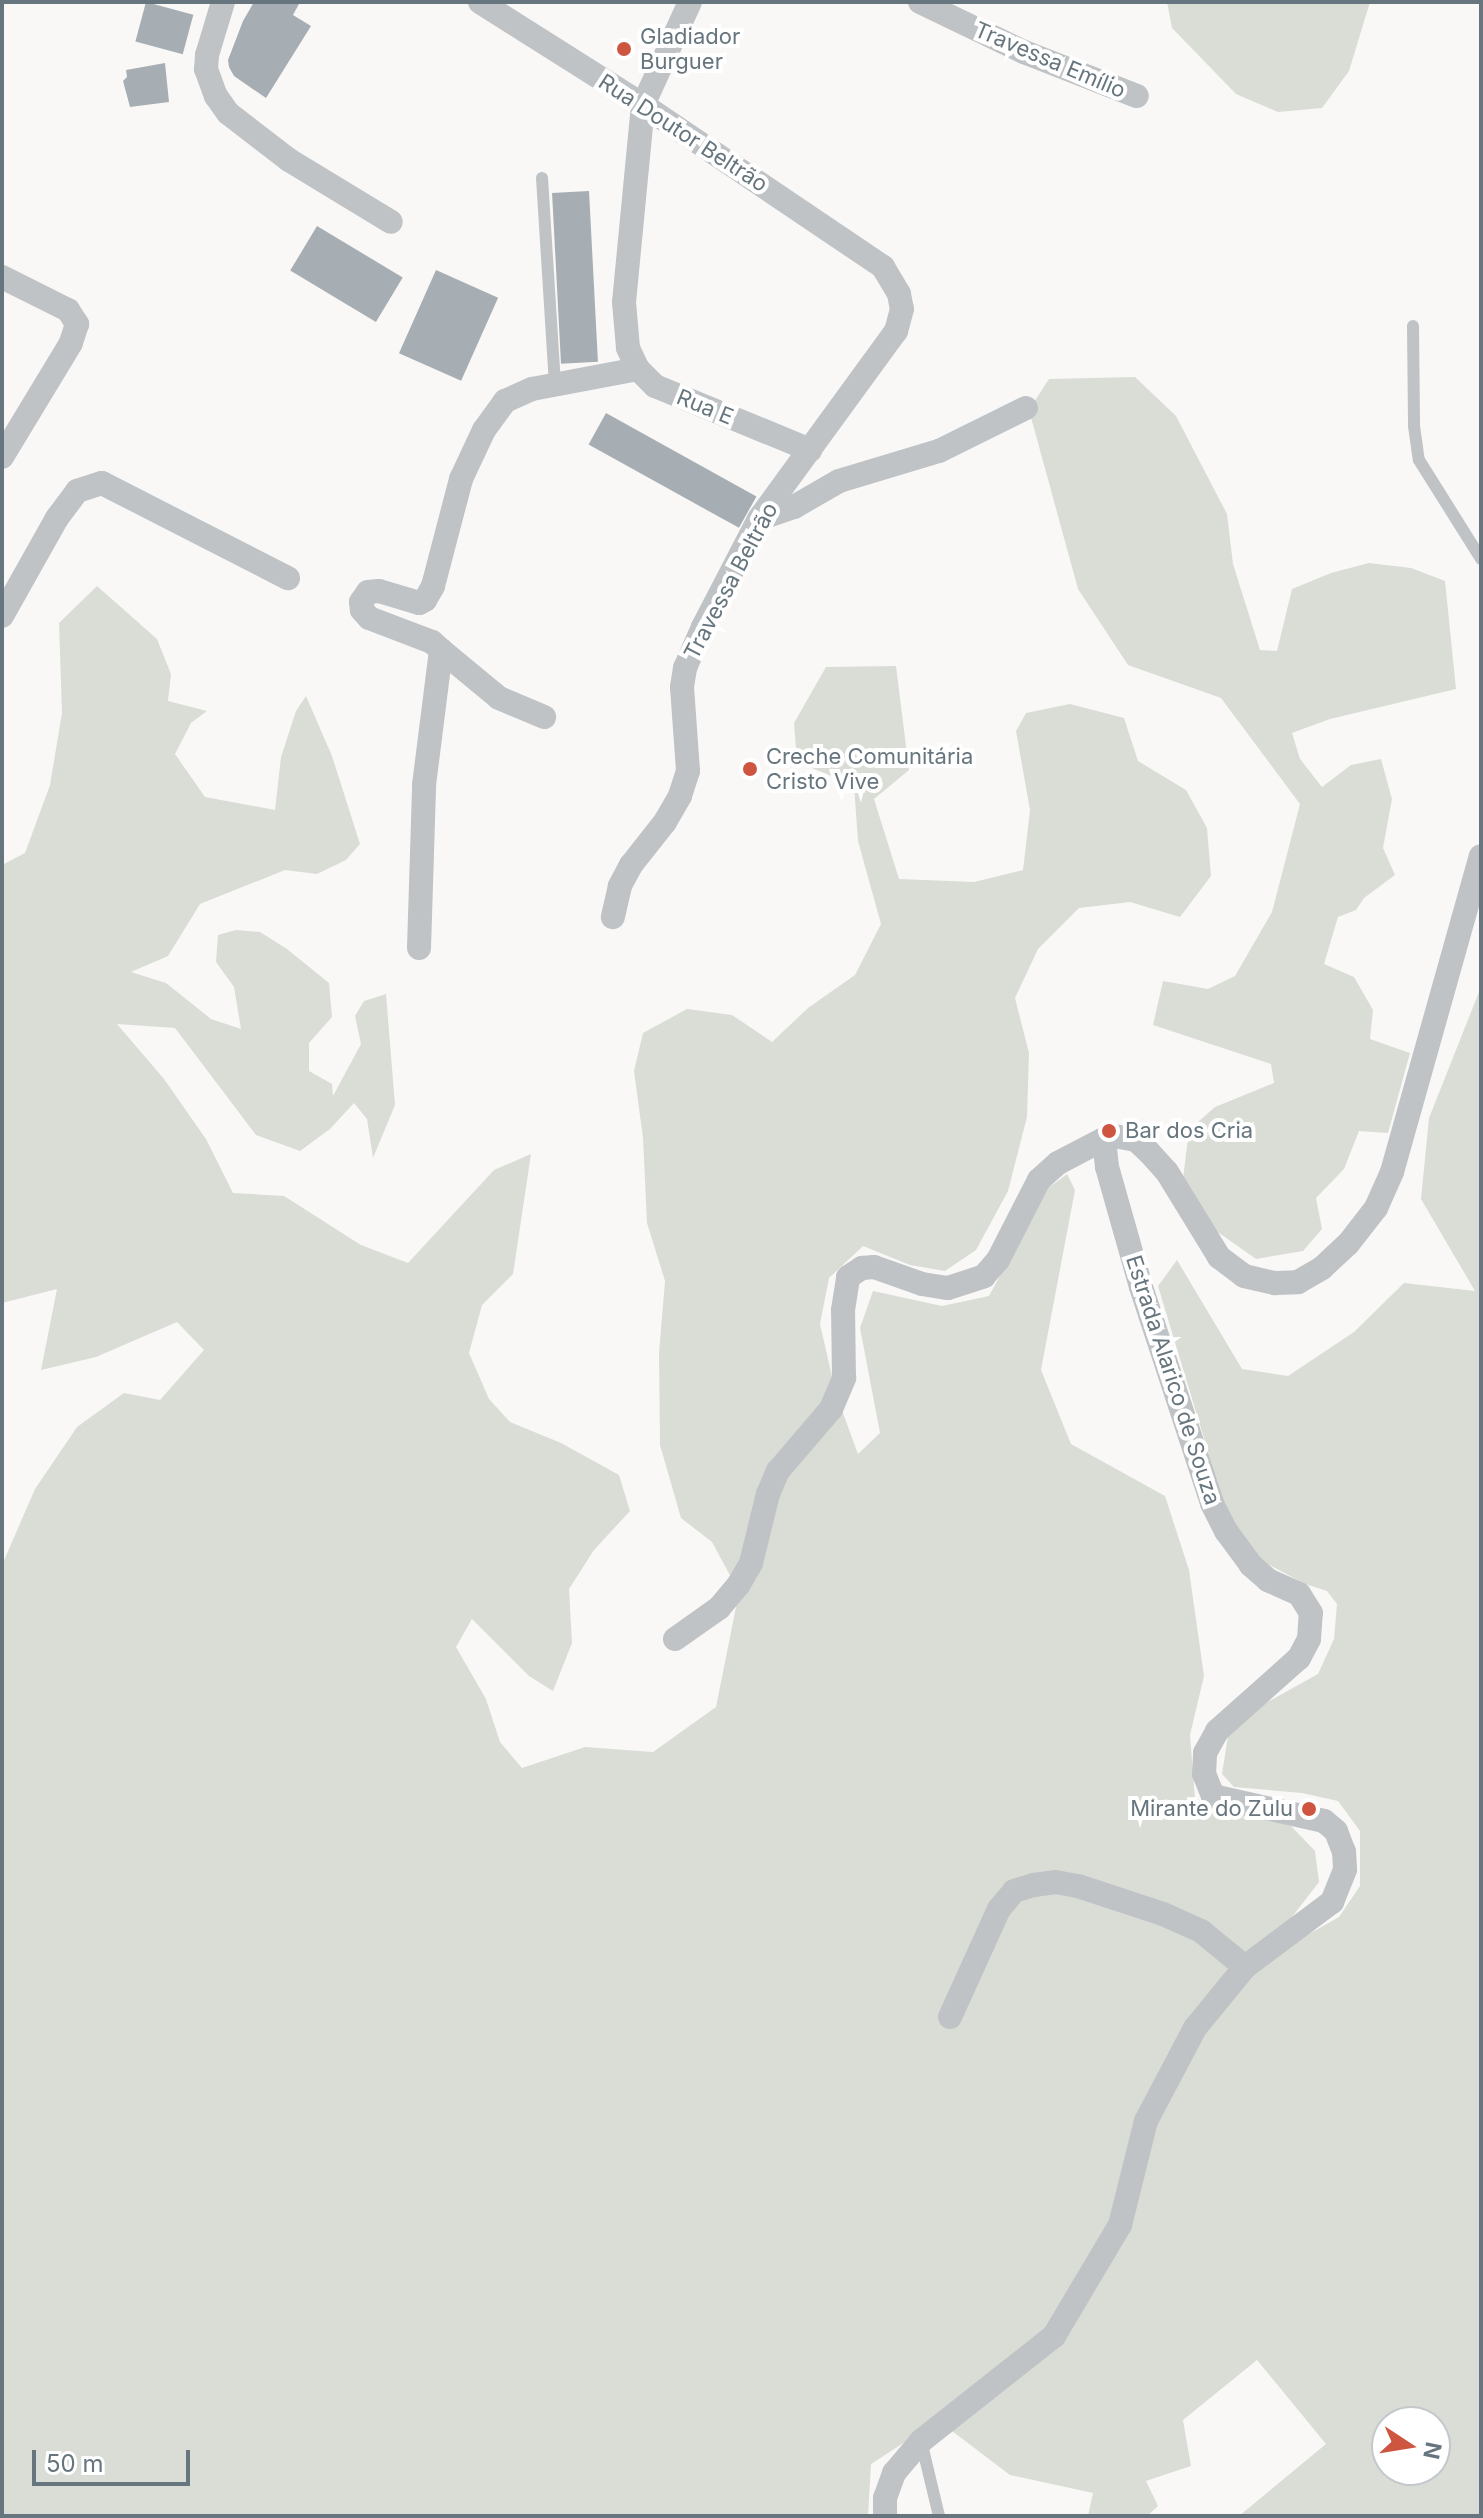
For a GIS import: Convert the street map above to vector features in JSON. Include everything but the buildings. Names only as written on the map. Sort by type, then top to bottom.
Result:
[{"type":"street","points":[[223,2],[207,55],[206,69],[216,96],[228,113],[289,160],[391,222]]},
{"type":"street","name":"Rua Doutor Beltrão","points":[[480,2],[643,105],[883,267]]},
{"type":"street","points":[[544,717],[499,698],[432,642],[369,618],[362,610],[361,602],[368,592],[379,591],[419,603],[425,600],[433,586],[461,479],[484,430],[505,401],[532,389],[638,369],[625,336],[624,302],[643,105],[690,2]]},
{"type":"street","name":"Travessa Emílio","points":[[920,2],[1024,52],[1137,96]]},
{"type":"street","name":"Travessa Beltrão","points":[[613,917],[620,886],[631,865],[648,846],[680,796],[688,771],[682,687],[685,668],[759,519],[900,321],[899,294],[883,267]]},
{"type":"street","points":[[2,457],[75,334],[75,317],[48,300],[6,288]]},
{"type":"street","name":"Rua E","points":[[638,369],[646,379],[666,392],[810,450]]},
{"type":"street","points":[[759,519],[794,507],[839,481],[939,451],[1026,408]]},
{"type":"street","points":[[5,599],[77,491],[102,483],[113,485],[288,578]]},
{"type":"street","points":[[419,948],[424,785],[441,650]]},
{"type":"street","points":[[675,1639],[719,1608],[739,1584],[751,1563],[768,1494],[778,1471],[831,1409],[844,1378],[843,1310],[848,1277],[862,1268],[874,1267],[922,1284],[948,1288],[968,1284],[984,1276],[998,1260],[1039,1180],[1058,1163],[1114,1136],[1136,1140],[1148,1151],[1167,1172],[1219,1257],[1244,1276],[1275,1283],[1298,1282],[1322,1268],[1348,1244],[1376,1208],[1392,1172],[1481,856]]},
{"type":"street","name":"Estrada Alarico de Souza","points":[[885,2516],[885,2498],[894,2473],[921,2441],[1054,2336],[1120,2225],[1142,2133],[1195,2028],[1245,1967],[1332,1902],[1345,1869],[1344,1852],[1336,1831],[1324,1821],[1213,1796],[1204,1774],[1205,1753],[1217,1731],[1299,1658],[1309,1639],[1311,1613],[1299,1594],[1268,1580],[1251,1565],[1226,1531],[1212,1503],[1141,1287],[1107,1167],[1104,1139]]},
{"type":"street","points":[[950,2017],[999,1909],[1014,1891],[1034,1885],[1055,1882],[1078,1886],[1163,1914],[1201,1931],[1245,1967]]},
{"type":"lane","points":[[542,178],[555,385]]},
{"type":"lane","points":[[1413,326],[1414,426],[1419,460],[1481,559]]},
{"type":"lane","points":[[921,2441],[939,2516]]},
{"type":"shaded area","points":[[1167,2],[1370,2],[1349,71],[1322,108],[1278,112],[1236,94],[1172,28]]},
{"type":"shaded area","points":[[1135,377],[1176,416],[1227,514],[1233,564],[1260,650],[1277,651],[1292,589],[1331,573],[1369,563],[1411,568],[1445,581],[1456,689],[1330,719],[1292,733],[1300,759],[1322,787],[1351,765],[1381,759],[1392,799],[1383,848],[1395,875],[1364,898],[1356,910],[1338,917],[1324,964],[1354,977],[1373,1010],[1370,1039],[1410,1053],[1388,1133],[1359,1131],[1344,1169],[1316,1198],[1322,1229],[1303,1251],[1256,1259],[1212,1228],[1183,1179],[1189,1130],[1215,1107],[1274,1083],[1271,1064],[1153,1025],[1163,981],[1208,989],[1235,976],[1272,912],[1300,804],[1221,698],[1128,665],[1078,589],[1029,410],[1049,379]]},
{"type":"shaded area","points":[[97,586],[157,639],[171,674],[168,701],[207,711],[191,723],[175,754],[205,797],[275,810],[281,757],[296,711],[306,696],[332,756],[360,844],[346,860],[317,874],[285,870],[200,904],[168,956],[131,972],[166,983],[211,1019],[241,1029],[234,987],[216,962],[218,935],[236,930],[260,932],[329,983],[332,1017],[309,1043],[309,1071],[332,1084],[333,1096],[361,1044],[355,1016],[364,1001],[386,994],[395,1105],[373,1158],[367,1119],[354,1103],[330,1129],[300,1151],[256,1135],[175,1028],[117,1024],[164,1079],[206,1139],[233,1193],[284,1196],[361,1245],[408,1263],[494,1170],[531,1154],[513,1274],[482,1305],[469,1353],[489,1399],[510,1422],[561,1443],[619,1475],[630,1511],[594,1550],[569,1589],[572,1643],[553,1691],[529,1676],[472,1619],[456,1647],[486,1699],[500,1742],[522,1768],[585,1747],[653,1752],[716,1707],[739,1592],[712,1542],[681,1518],[660,1445],[659,1353],[665,1281],[647,1223],[643,1138],[634,1071],[643,1033],[687,1009],[732,1015],[772,1042],[808,1008],[855,975],[881,924],[858,841],[854,785],[797,762],[794,723],[826,667],[896,666],[909,770],[874,799],[899,879],[974,882],[1023,870],[1030,810],[1016,731],[1026,713],[1070,704],[1124,718],[1138,761],[1186,790],[1207,828],[1211,876],[1180,917],[1130,902],[1079,908],[1038,949],[1015,998],[1029,1053],[1027,1117],[1008,1191],[976,1250],[945,1271],[910,1265],[863,1246],[829,1278],[820,1324],[836,1394],[858,1454],[880,1433],[860,1328],[873,1291],[942,1306],[989,1296],[1047,1189],[1067,1174],[1075,1190],[1041,1370],[1071,1444],[1165,1496],[1189,1570],[1204,1676],[1190,1735],[1195,1799],[1291,1826],[1315,1851],[1319,1882],[1292,1917],[1193,2025],[1116,2223],[1051,2334],[923,2435],[905,2442],[871,2464],[868,2516],[2,2516],[2,1565],[35,1489],[77,1427],[124,1393],[160,1400],[204,1350],[177,1322],[96,1357],[41,1370],[57,1289],[2,1303],[2,865],[25,853],[50,785],[62,713],[59,623]]},
{"type":"shaded area","points":[[1481,987],[1481,2516],[1239,2516],[1326,2444],[1257,2360],[1183,2420],[1191,2466],[1146,2481],[1158,2506],[1147,2516],[1088,2516],[1093,2493],[1010,2475],[952,2431],[1057,2338],[1124,2228],[1150,2121],[1246,1970],[1339,1917],[1360,1886],[1360,1831],[1338,1801],[1302,1793],[1234,1787],[1222,1774],[1228,1736],[1246,1714],[1318,1674],[1334,1639],[1337,1604],[1327,1591],[1305,1584],[1260,1560],[1229,1521],[1158,1286],[1177,1260],[1242,1369],[1288,1376],[1354,1332],[1404,1283],[1475,1291],[1421,1199],[1429,1118]]},
{"type":"place","name":"Gladiador Burguer","points":[[624,49]]},
{"type":"place","name":"Creche Comunitária Cristo Vive","points":[[750,769]]},
{"type":"place","name":"Bar dos Cria","points":[[1109,1131]]},
{"type":"place","name":"Mirante do Zulu","points":[[1309,1809]]}]
